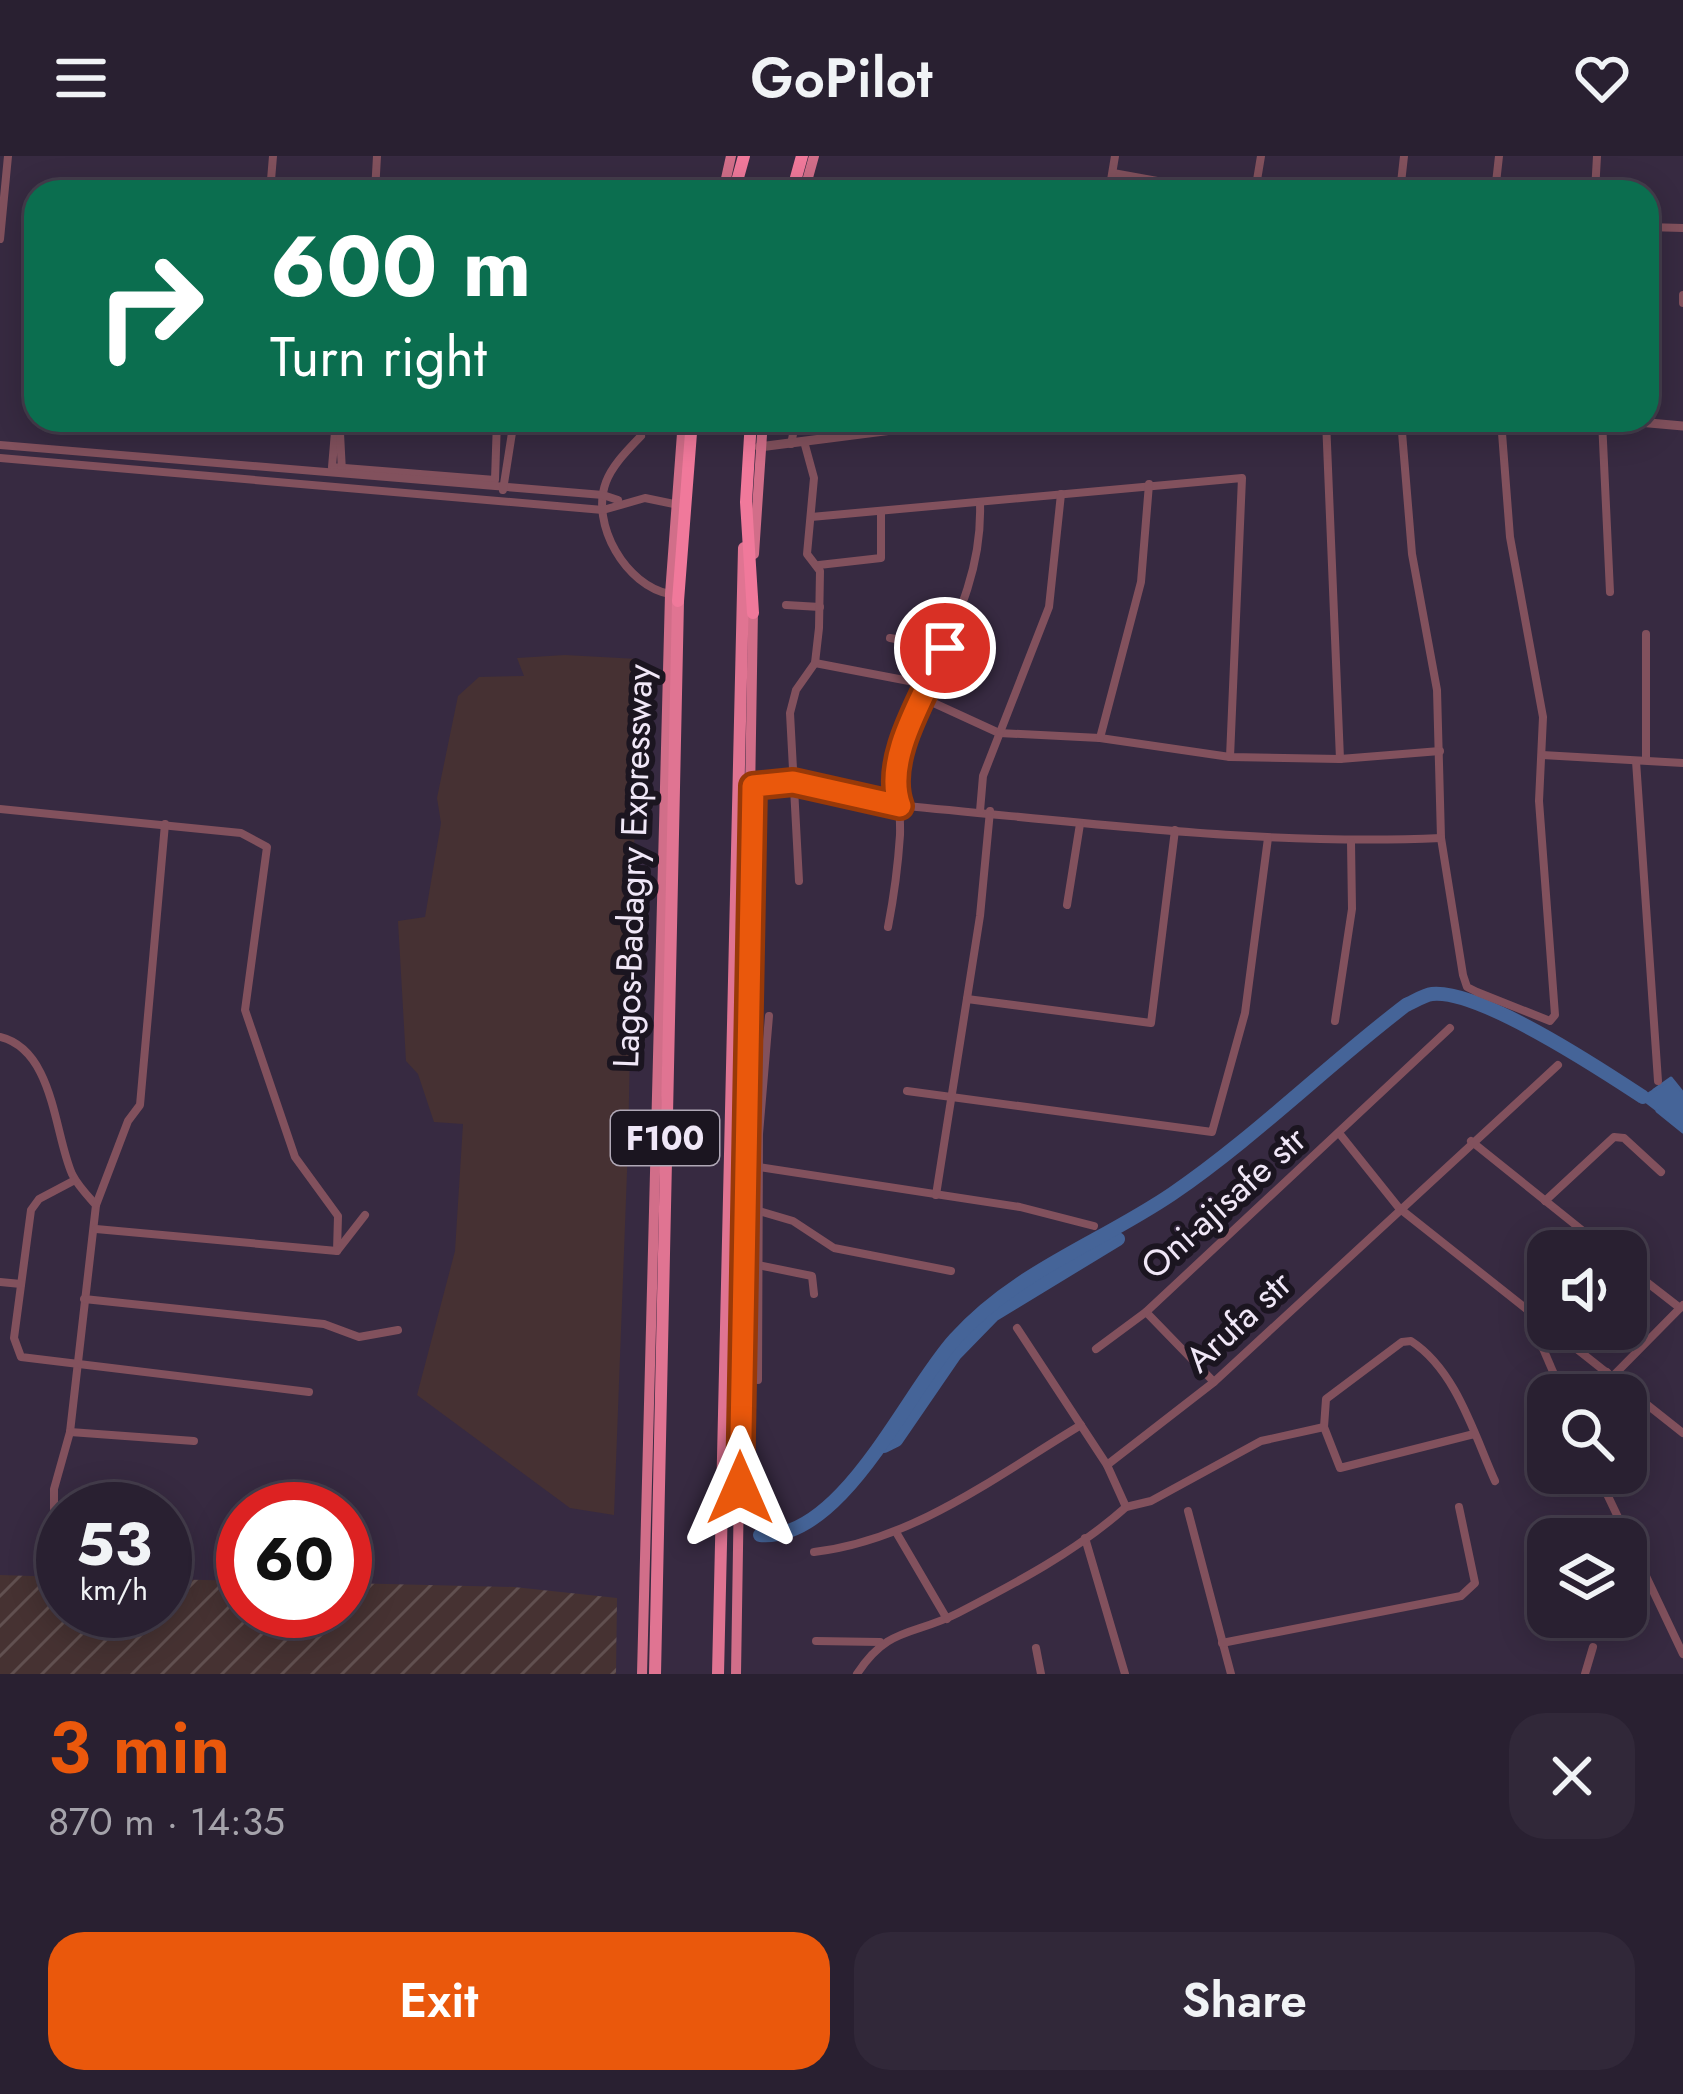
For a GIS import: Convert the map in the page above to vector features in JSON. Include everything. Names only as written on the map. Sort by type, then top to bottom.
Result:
[{"type":"highway","name":"Lagos-Badagry Expressway","points":[[655,1674],[674,598],[686,432]]},
{"type":"highway","name":"F100","points":[[718,1674],[750,432]]},
{"type":"highway","points":[[746,502],[753,613]]},
{"type":"main road","name":"Lagos-Badagry Expressway","points":[[642,1674],[674,504],[685,432]]},
{"type":"main road","points":[[736,1674],[753,613],[761,432]]},
{"type":"street","points":[[0,239],[8,156]]},
{"type":"street","points":[[1111,180],[1114,156]]},
{"type":"street","points":[[1112,173],[1151,180]]},
{"type":"street","points":[[336,432],[332,467],[495,480],[497,432]]},
{"type":"street","points":[[339,432],[342,476]]},
{"type":"street","points":[[503,494],[512,432]]},
{"type":"street","points":[[791,445],[794,432]]},
{"type":"street","points":[[759,447],[891,432]]},
{"type":"street","points":[[1326,432],[1340,759]]},
{"type":"street","points":[[1402,432],[1412,554],[1437,689],[1441,838],[1467,987],[1550,1021],[1556,1015],[1539,801],[1543,717],[1510,537],[1502,432]]},
{"type":"street","points":[[1603,432],[1610,592]]},
{"type":"street","points":[[641,436],[614,466],[603,510],[611,543],[631,572],[674,598]]},
{"type":"street","points":[[0,445],[342,476],[603,510],[620,501],[646,498],[674,504]]},
{"type":"street","points":[[800,881],[791,703],[815,663],[820,607],[818,565],[807,554],[813,466],[805,445]]},
{"type":"street","points":[[0,458],[503,494],[604,495],[620,501]]},
{"type":"street","points":[[811,518],[1149,484],[1243,481],[1230,757]]},
{"type":"street","points":[[1100,738],[1142,582],[1149,484]]},
{"type":"street","points":[[936,1195],[967,999],[985,811],[983,776],[1049,607],[1061,494]]},
{"type":"street","points":[[888,927],[904,742],[976,564],[980,504]]},
{"type":"street","points":[[818,565],[880,558],[881,513]]},
{"type":"street","points":[[786,605],[820,607]]},
{"type":"street","points":[[1646,634],[1641,761],[1658,1081]]},
{"type":"street","points":[[890,638],[945,648]]},
{"type":"street","points":[[815,663],[930,686]]},
{"type":"street","points":[[925,699],[998,733],[1100,738],[1230,757],[1340,759],[1440,751]]},
{"type":"street","points":[[1543,755],[1683,763]]},
{"type":"street","points":[[753,786],[793,782],[900,806],[1268,838],[1351,842],[1441,838]]},
{"type":"street","points":[[0,809],[251,835],[267,847],[245,1010],[295,1157],[338,1216],[337,1251]]},
{"type":"street","points":[[1067,905],[1080,823]]},
{"type":"street","points":[[55,1482],[70,1432],[96,1205],[128,1120],[140,1105],[165,824]]},
{"type":"street","points":[[967,999],[1151,1023],[1175,830]]},
{"type":"street","points":[[907,1091],[1212,1132],[1245,1012],[1268,838]]},
{"type":"street","points":[[1335,1021],[1352,909],[1351,842]]},
{"type":"street","points":[[758,1380],[759,1167],[769,1016]]},
{"type":"street","name":"Oni-ajisafe str","points":[[1096,1349],[1146,1312],[1450,1028]]},
{"type":"street","points":[[0,1037],[20,1048],[51,1094],[56,1132],[75,1180],[96,1205]]},
{"type":"street","name":"Arufa str","points":[[1107,1465],[1214,1382],[1558,1065]]},
{"type":"street","name":"Oni-ajisafe str","points":[[1339,1133],[1399,1208],[1527,1314]]},
{"type":"street","points":[[1545,1201],[1614,1137],[1624,1138],[1661,1172]]},
{"type":"street","points":[[1471,1141],[1582,1230]]},
{"type":"street","points":[[759,1167],[1020,1207],[1094,1226]]},
{"type":"street","points":[[75,1180],[39,1199],[31,1210],[14,1349],[31,1360],[308,1391]]},
{"type":"street","points":[[759,1211],[794,1221],[834,1248],[951,1270]]},
{"type":"street","points":[[337,1251],[365,1215]]},
{"type":"street","points":[[96,1229],[337,1251]]},
{"type":"street","points":[[758,1265],[812,1276],[814,1294]]},
{"type":"street","points":[[0,1282],[21,1285]]},
{"type":"street","points":[[1610,1374],[1681,1307],[1647,1282]]},
{"type":"street","points":[[84,1299],[323,1324],[359,1337],[398,1330]]},
{"type":"street","name":"Oni-ajisafe str","points":[[1146,1312],[1214,1382]]},
{"type":"street","points":[[1017,1328],[1107,1465],[1126,1507]]},
{"type":"street","points":[[1474,1434],[1340,1468],[1324,1427],[1327,1399],[1402,1342],[1411,1341],[1447,1378],[1474,1434],[1495,1480]]},
{"type":"street","name":"Oni-ajisafe str","points":[[1577,1350],[1610,1374]]},
{"type":"street","name":"Oni-ajisafe str","points":[[1647,1404],[1683,1433]]},
{"type":"street","points":[[814,1552],[923,1521],[1081,1425]]},
{"type":"street","points":[[816,1641],[881,1642],[947,1619],[1085,1538],[1126,1507],[1151,1501],[1261,1441],[1324,1427]]},
{"type":"street","points":[[70,1432],[194,1441]]},
{"type":"street","points":[[1607,1494],[1683,1654]]},
{"type":"street","points":[[1222,1643],[1461,1596],[1475,1583],[1459,1507]]},
{"type":"street","points":[[1188,1510],[1231,1674]]},
{"type":"street","points":[[896,1532],[947,1619]]},
{"type":"street","points":[[1085,1538],[1125,1674]]},
{"type":"street","points":[[857,1674],[881,1642]]},
{"type":"street","points":[[1585,1674],[1593,1647]]},
{"type":"street","points":[[1036,1648],[1041,1674]]},
{"type":"shaded area","points":[[517,658],[638,659],[628,1146],[614,1515],[570,1508],[417,1395],[455,1251],[463,1124],[434,1122],[418,1074],[406,1061],[398,921],[425,917],[441,823],[437,798],[458,696],[479,677],[524,676]]},
{"type":"shaded area","points":[[0,1575],[36,1576],[36,1638],[192,1638],[192,1580],[216,1580],[216,1638],[372,1638],[372,1584],[514,1587],[617,1598],[616,1674],[0,1674]]},
{"type":"water","points":[[1671,1078],[1683,1093],[1683,1132],[1639,1098]]},
{"type":"waterway","points":[[760,1535],[790,1531],[818,1515],[845,1490],[936,1363],[979,1315],[1031,1276],[1172,1194],[1406,1005],[1422,997],[1453,996],[1509,1017],[1643,1097]]},
{"type":"waterway","points":[[1654,1090],[1671,1078],[1683,1093]]},
{"type":"waterway","points":[[1657,1111],[1683,1132]]},
{"type":"waterway","points":[[884,1446],[896,1440],[955,1354],[993,1315],[1118,1239]]},
{"type":"route","points":[[740,1488],[753,786],[793,782],[900,806],[896,794],[904,742],[945,648]]}]
